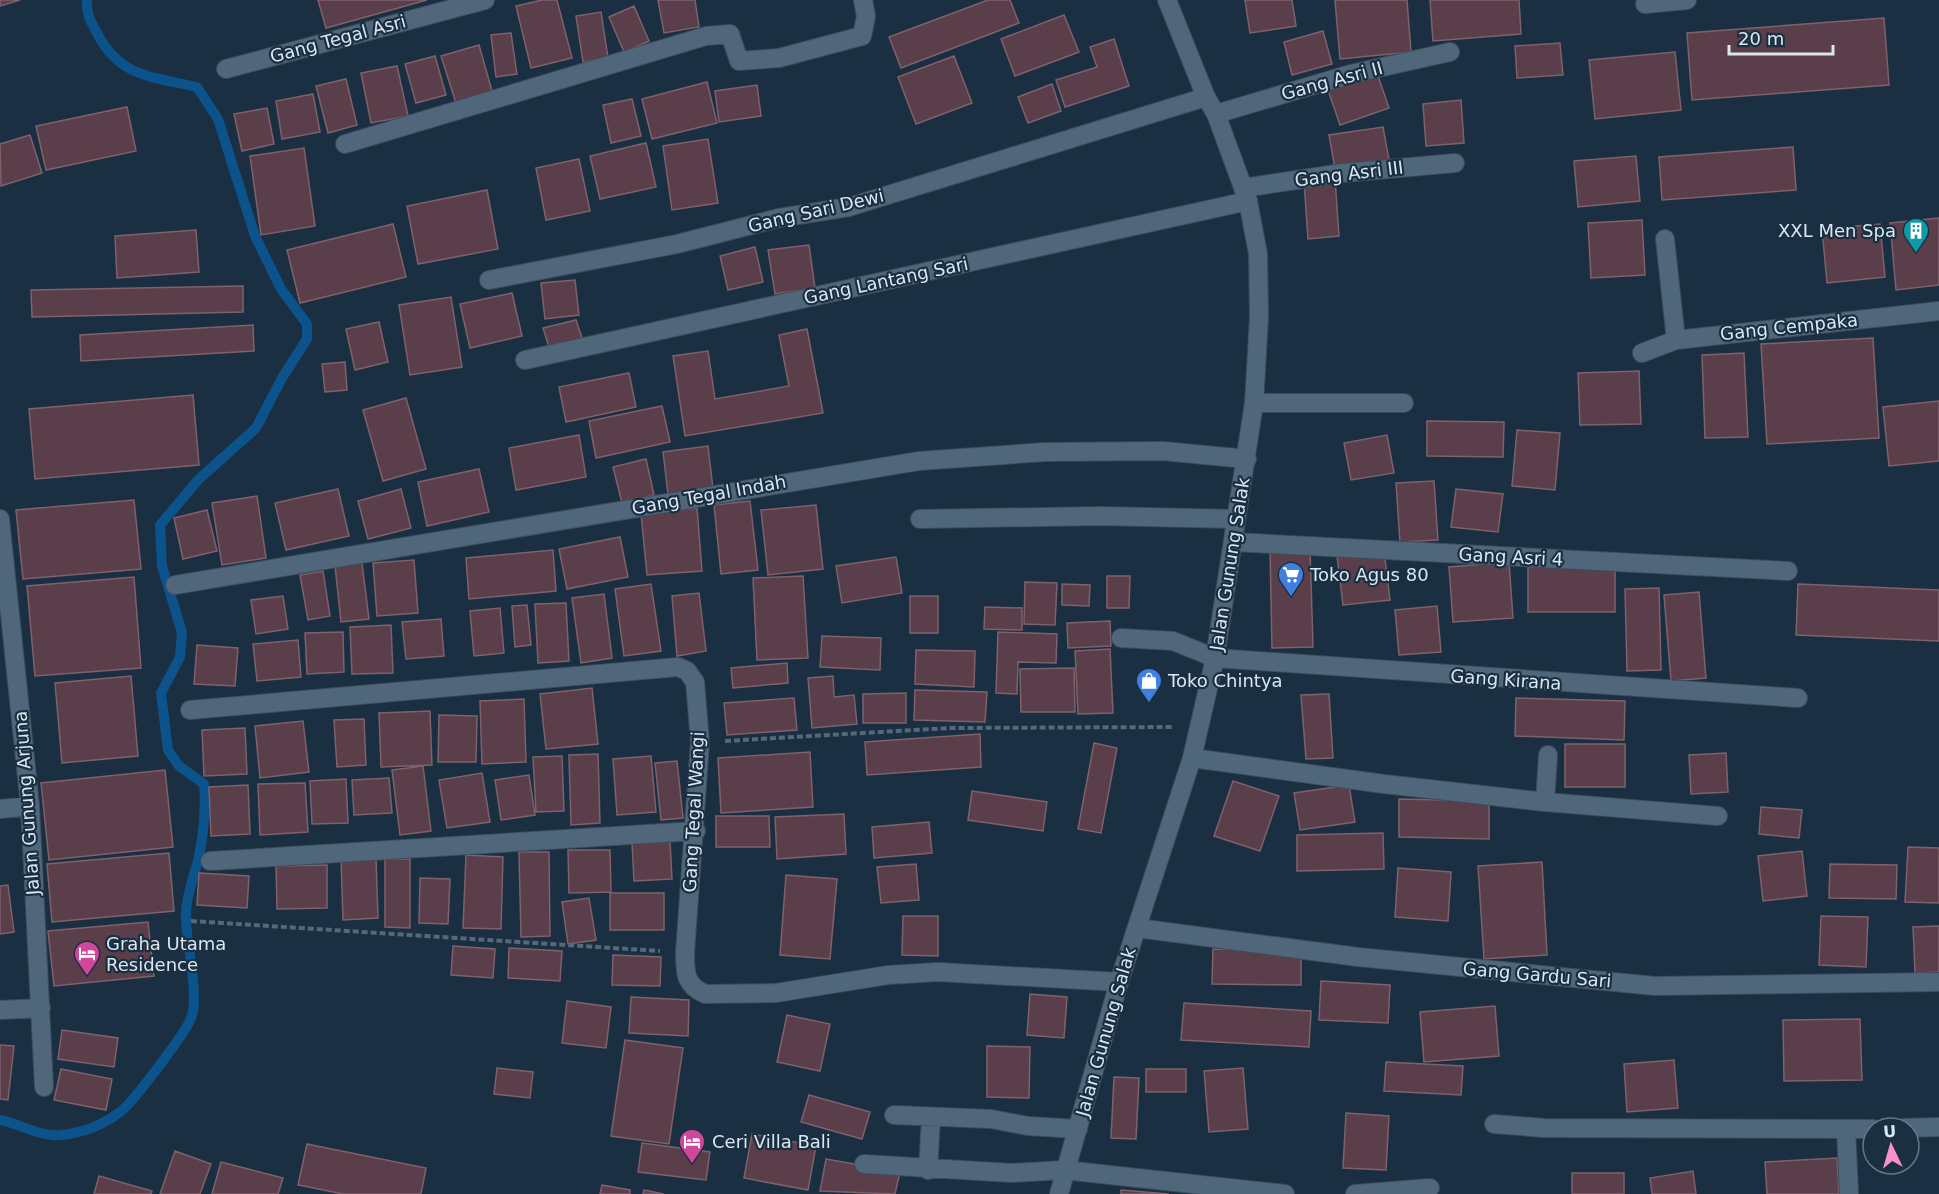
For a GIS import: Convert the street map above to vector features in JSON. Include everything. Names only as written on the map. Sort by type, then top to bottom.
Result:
[{"type":"street","name":"Gang Tegal Asri","points":[[226,69],[485,0]]},
{"type":"street","points":[[345,144],[706,36],[730,34],[739,61],[779,58],[862,36],[866,16],[863,0]]},
{"type":"street","name":"Jalan Gunung Salak","points":[[1059,1194],[1119,982],[1192,758],[1215,657],[1254,403],[1259,317],[1258,254],[1246,195],[1216,114],[1206,97],[1167,0]]},
{"type":"street","points":[[1645,4],[1688,0]]},
{"type":"street","name":"Gang Asri II","points":[[1216,114],[1351,74],[1450,52]]},
{"type":"street","name":"Gang Sari Dewi","points":[[489,280],[654,249],[779,218],[849,207],[1206,97]]},
{"type":"street","name":"Gang Asri III","points":[[1246,195],[1343,173],[1455,163]]},
{"type":"street","name":"Gang Lantang Sari","points":[[525,360],[1246,195]]},
{"type":"street","points":[[1665,239],[1676,340]]},
{"type":"street","name":"Gang Cempaka","points":[[1642,353],[1676,340],[1939,311]]},
{"type":"street","points":[[1254,403],[1404,403]]},
{"type":"street","name":"Gang Tegal Indah","points":[[175,585],[919,461],[1046,452],[1163,452],[1247,459]]},
{"type":"street","points":[[920,519],[1111,516],[1236,519]]},
{"type":"street","name":"Jalan Gunung Arjuna","points":[[0,519],[30,806],[44,1087]]},
{"type":"street","name":"Gang Asri 4","points":[[1233,542],[1788,571]]},
{"type":"street","name":"Gang Kirana","points":[[1121,638],[1173,641],[1215,657],[1530,681],[1798,698]]},
{"type":"street","name":"Gang Tegal Wangi","points":[[190,710],[678,667],[687,671],[694,682],[700,742],[696,831],[684,953],[685,975],[688,983],[705,994],[776,993],[888,975],[938,972],[1119,982]]},
{"type":"street","points":[[1545,802],[1548,755]]},
{"type":"street","points":[[1192,758],[1384,784],[1545,802],[1719,816]]},
{"type":"street","points":[[0,809],[30,806]]},
{"type":"street","points":[[210,861],[696,831]]},
{"type":"street","name":"Gang Gardu Sari","points":[[1137,928],[1358,957],[1634,984],[1939,982]]},
{"type":"street","points":[[0,1010],[41,1008]]},
{"type":"street","points":[[894,1115],[991,1119],[1028,1126],[1078,1129]]},
{"type":"street","points":[[928,1170],[931,1118]]},
{"type":"street","points":[[1494,1125],[1544,1128],[1861,1129]]},
{"type":"street","points":[[1921,1128],[1939,1127]]},
{"type":"street","points":[[1846,1130],[1849,1194]]},
{"type":"street","points":[[864,1164],[928,1170],[1011,1173],[1064,1170],[1285,1194]]},
{"type":"street","points":[[1355,1194],[1430,1188]]},
{"type":"path","points":[[700,742],[949,728],[1199,727]]},
{"type":"path","points":[[190,921],[684,953]]},
{"type":"building","points":[[0,0],[20,0],[0,6]]},
{"type":"building","points":[[318,0],[427,0],[326,28]]},
{"type":"building","points":[[542,0],[557,0],[572,58],[531,68],[516,6]]},
{"type":"building","points":[[658,0],[695,0],[699,27],[664,33]]},
{"type":"building","points":[[988,0],[1010,0],[1019,23],[901,68],[889,37]]},
{"type":"building","points":[[1245,0],[1292,0],[1296,26],[1250,33]]},
{"type":"building","points":[[1335,0],[1407,0],[1411,52],[1340,59]]},
{"type":"building","points":[[1430,0],[1519,0],[1521,34],[1433,41]]},
{"type":"building","points":[[634,6],[649,41],[624,52],[609,17]]},
{"type":"building","points":[[601,12],[608,58],[583,62],[576,16]]},
{"type":"building","points":[[1064,15],[1079,52],[1015,76],[1001,39]]},
{"type":"building","points":[[1884,18],[1889,85],[1692,100],[1687,33]]},
{"type":"building","points":[[1323,31],[1332,64],[1292,75],[1284,42]]},
{"type":"building","points":[[511,33],[517,74],[496,77],[491,35]]},
{"type":"building","points":[[1114,39],[1129,86],[1065,107],[1056,80],[1097,67],[1090,47]]},
{"type":"building","points":[[1560,43],[1563,75],[1517,78],[1515,46]]},
{"type":"building","points":[[479,45],[492,91],[456,103],[441,56]]},
{"type":"building","points":[[1675,52],[1681,110],[1595,119],[1589,60]]},
{"type":"building","points":[[435,56],[446,95],[416,103],[405,64]]},
{"type":"building","points":[[954,56],[972,103],[916,124],[898,77]]},
{"type":"building","points":[[397,66],[408,116],[371,123],[361,73]]},
{"type":"building","points":[[1377,73],[1389,108],[1340,125],[1328,90]]},
{"type":"building","points":[[346,79],[357,125],[328,133],[316,86]]},
{"type":"building","points":[[707,82],[717,123],[652,139],[642,99]]},
{"type":"building","points":[[1052,84],[1061,111],[1028,123],[1018,97]]},
{"type":"building","points":[[757,85],[761,116],[719,122],[715,91]]},
{"type":"building","points":[[313,94],[320,132],[282,139],[276,101]]},
{"type":"building","points":[[632,99],[641,136],[611,143],[603,105]]},
{"type":"building","points":[[1461,100],[1464,143],[1426,146],[1423,104]]},
{"type":"building","points":[[127,107],[136,151],[46,170],[36,126]]},
{"type":"building","points":[[267,108],[274,144],[242,151],[234,114]]},
{"type":"building","points":[[1383,127],[1389,160],[1335,169],[1329,135]]},
{"type":"building","points":[[30,135],[42,173],[1,186],[0,144]]},
{"type":"building","points":[[708,139],[718,203],[672,210],[663,146]]},
{"type":"building","points":[[646,143],[656,187],[600,199],[590,156]]},
{"type":"building","points":[[1793,147],[1796,190],[1662,200],[1659,157]]},
{"type":"building","points":[[304,148],[315,226],[261,235],[250,156]]},
{"type":"building","points":[[1636,156],[1640,201],[1578,207],[1574,161]]},
{"type":"building","points":[[579,159],[590,211],[546,220],[536,168]]},
{"type":"building","points":[[1335,179],[1339,236],[1308,239],[1304,181]]},
{"type":"building","points":[[487,190],[498,249],[418,264],[407,206]]},
{"type":"building","name":"XXL Men Spa","points":[[1939,218],[1939,285],[1896,290],[1890,223]]},
{"type":"building","points":[[1642,220],[1645,275],[1591,278],[1588,223]]},
{"type":"building","points":[[393,224],[406,277],[300,303],[287,250]]},
{"type":"building","points":[[1880,224],[1885,277],[1827,283],[1822,229]]},
{"type":"building","points":[[196,230],[199,272],[117,278],[115,236]]},
{"type":"building","points":[[809,245],[815,288],[775,294],[768,250]]},
{"type":"building","points":[[755,247],[763,282],[728,290],[720,256]]},
{"type":"building","points":[[575,280],[579,315],[545,319],[541,283]]},
{"type":"building","points":[[243,286],[243,312],[32,317],[31,290]]},
{"type":"building","points":[[512,293],[522,336],[470,348],[460,304]]},
{"type":"building","points":[[451,297],[462,367],[410,375],[399,305]]},
{"type":"building","points":[[576,320],[582,338],[549,347],[543,328]]},
{"type":"building","points":[[379,322],[388,362],[355,370],[346,329]]},
{"type":"building","points":[[253,325],[254,351],[81,361],[80,335]]},
{"type":"building","points":[[807,329],[823,413],[685,436],[673,356],[708,351],[715,399],[789,386],[779,335]]},
{"type":"building","points":[[1873,338],[1879,438],[1767,444],[1761,344]]},
{"type":"building","points":[[1744,353],[1748,437],[1705,438],[1702,355]]},
{"type":"building","points":[[345,362],[347,390],[325,392],[322,364]]},
{"type":"building","points":[[1639,371],[1641,424],[1580,425],[1578,373]]},
{"type":"building","points":[[629,373],[636,407],[566,422],[559,387]]},
{"type":"building","points":[[193,395],[199,465],[35,479],[29,409]]},
{"type":"building","points":[[406,398],[426,469],[383,481],[363,410]]},
{"type":"building","points":[[1939,401],[1939,461],[1889,466],[1883,407]]},
{"type":"building","points":[[662,406],[670,442],[596,458],[589,421]]},
{"type":"building","points":[[1427,421],[1504,422],[1503,457],[1427,456]]},
{"type":"building","points":[[1517,430],[1560,433],[1555,490],[1512,486]]},
{"type":"building","points":[[579,435],[586,477],[516,490],[509,448]]},
{"type":"building","points":[[1387,435],[1394,473],[1351,480],[1344,443]]},
{"type":"building","points":[[708,446],[713,489],[668,494],[663,452]]},
{"type":"building","points":[[646,459],[654,495],[622,503],[613,467]]},
{"type":"building","points":[[479,469],[489,512],[427,526],[418,482]]},
{"type":"building","points":[[1434,481],[1438,540],[1400,542],[1396,483]]},
{"type":"building","points":[[338,489],[349,536],[286,550],[275,503]]},
{"type":"building","points":[[401,489],[411,528],[368,539],[358,501]]},
{"type":"building","points":[[1456,489],[1503,494],[1498,532],[1451,527]]},
{"type":"building","points":[[257,496],[266,558],[222,565],[212,503]]},
{"type":"building","points":[[134,500],[141,569],[23,579],[16,510]]},
{"type":"building","points":[[750,501],[758,570],[721,574],[714,505]]},
{"type":"building","points":[[816,505],[823,569],[768,575],[761,510]]},
{"type":"building","points":[[697,508],[702,571],[647,575],[641,514]]},
{"type":"building","points":[[207,510],[217,551],[183,559],[174,518]]},
{"type":"building","points":[[620,537],[628,577],[567,589],[559,549]]},
{"type":"building","name":"Toko Agus 80","points":[[1310,548],[1313,647],[1272,648],[1270,549]]},
{"type":"building","points":[[553,550],[556,591],[469,599],[466,558]]},
{"type":"building","points":[[1384,550],[1390,600],[1343,605],[1337,556]]},
{"type":"building","points":[[896,557],[902,593],[842,603],[836,566]]},
{"type":"building","points":[[414,560],[418,613],[377,616],[373,563]]},
{"type":"building","points":[[1509,562],[1513,618],[1453,622],[1449,567]]},
{"type":"building","points":[[362,563],[369,619],[341,622],[335,566]]},
{"type":"building","points":[[1528,567],[1615,567],[1615,612],[1528,612]]},
{"type":"building","points":[[323,571],[330,616],[308,620],[300,575]]},
{"type":"building","points":[[803,576],[808,658],[757,660],[753,578]]},
{"type":"building","points":[[1107,576],[1130,576],[1129,608],[1107,608]]},
{"type":"building","points":[[134,577],[141,668],[35,676],[27,586]]},
{"type":"building","points":[[1025,582],[1057,583],[1055,625],[1024,624]]},
{"type":"building","points":[[651,584],[661,651],[624,656],[615,589]]},
{"type":"building","points":[[1062,584],[1090,585],[1089,606],[1062,605]]},
{"type":"building","points":[[1798,584],[1939,590],[1939,641],[1796,635]]},
{"type":"building","points":[[1659,588],[1661,670],[1627,671],[1625,589]]},
{"type":"building","points":[[1699,592],[1706,678],[1671,681],[1664,595]]},
{"type":"building","points":[[699,593],[706,651],[677,656],[672,596]]},
{"type":"building","points":[[604,594],[612,658],[581,663],[572,598]]},
{"type":"building","points":[[283,596],[288,629],[256,634],[251,600]]},
{"type":"building","points":[[910,596],[938,596],[938,633],[910,633]]},
{"type":"building","points":[[566,603],[569,661],[538,663],[535,604]]},
{"type":"building","points":[[527,605],[531,645],[515,647],[512,606]]},
{"type":"building","points":[[1437,606],[1441,652],[1399,655],[1395,610]]},
{"type":"building","points":[[985,607],[1022,608],[1022,630],[984,629]]},
{"type":"building","points":[[500,608],[504,653],[474,656],[470,611]]},
{"type":"building","points":[[441,619],[444,656],[406,659],[402,622]]},
{"type":"building","points":[[1110,621],[1111,646],[1068,648],[1067,623]]},
{"type":"building","points":[[391,625],[393,673],[352,674],[350,627]]},
{"type":"building","points":[[343,632],[344,672],[307,674],[305,633]]},
{"type":"building","points":[[998,632],[1057,634],[1056,663],[1018,662],[1017,694],[996,693]]},
{"type":"building","points":[[822,636],[881,638],[880,670],[820,667]]},
{"type":"building","points":[[298,640],[301,677],[257,681],[253,644]]},
{"type":"building","points":[[197,645],[238,648],[235,686],[194,684]]},
{"type":"building","points":[[1110,649],[1113,713],[1078,714],[1075,651]]},
{"type":"building","points":[[916,650],[975,651],[974,687],[915,684]]},
{"type":"building","points":[[787,663],[788,683],[733,688],[731,668]]},
{"type":"building","points":[[1074,668],[1075,712],[1021,712],[1020,669]]},
{"type":"building","points":[[131,676],[138,756],[62,763],[55,683]]},
{"type":"building","points":[[833,676],[834,697],[854,695],[857,724],[812,728],[808,678]]},
{"type":"building","points":[[592,688],[598,744],[546,749],[540,694]]},
{"type":"building","points":[[915,690],[987,692],[985,722],[914,720]]},
{"type":"building","points":[[906,693],[906,723],[863,723],[863,694]]},
{"type":"building","points":[[1329,694],[1333,758],[1306,759],[1301,695]]},
{"type":"building","points":[[794,698],[797,730],[727,735],[724,703]]},
{"type":"building","points":[[1516,698],[1625,701],[1624,740],[1515,736]]},
{"type":"building","points":[[524,699],[526,762],[482,764],[480,701]]},
{"type":"building","points":[[430,711],[432,765],[381,767],[379,713]]},
{"type":"building","points":[[439,715],[477,716],[476,762],[438,762]]},
{"type":"building","points":[[364,719],[366,765],[337,767],[334,720]]},
{"type":"building","points":[[303,721],[309,772],[260,778],[255,726]]},
{"type":"building","points":[[245,728],[247,774],[204,776],[202,730]]},
{"type":"building","points":[[980,734],[981,767],[867,775],[865,742]]},
{"type":"building","points":[[1094,743],[1117,748],[1101,833],[1078,829]]},
{"type":"building","points":[[1565,744],[1625,744],[1625,787],[1565,787]]},
{"type":"building","points":[[810,752],[813,807],[721,813],[718,758]]},
{"type":"building","points":[[1726,753],[1728,792],[1691,794],[1689,755]]},
{"type":"building","points":[[598,754],[600,823],[571,825],[569,755]]},
{"type":"building","points":[[562,756],[564,811],[536,812],[533,757]]},
{"type":"building","points":[[651,756],[656,812],[617,815],[613,759]]},
{"type":"building","points":[[677,761],[683,818],[661,820],[655,763]]},
{"type":"building","points":[[423,766],[431,831],[400,835],[392,770]]},
{"type":"building","points":[[165,770],[173,847],[49,860],[41,783]]},
{"type":"building","points":[[482,773],[490,822],[447,828],[439,780]]},
{"type":"building","points":[[529,775],[535,815],[501,820],[495,780]]},
{"type":"building","points":[[389,778],[392,813],[354,815],[352,780]]},
{"type":"building","points":[[346,779],[348,823],[312,824],[310,781]]},
{"type":"building","points":[[1233,781],[1279,796],[1260,851],[1214,836]]},
{"type":"building","points":[[305,783],[308,832],[260,835],[258,784]]},
{"type":"building","points":[[248,785],[250,834],[211,836],[209,787]]},
{"type":"building","points":[[1349,785],[1355,822],[1300,830],[1294,793]]},
{"type":"building","points":[[972,791],[1047,802],[1043,831],[968,820]]},
{"type":"building","points":[[1399,799],[1489,801],[1489,839],[1399,837]]},
{"type":"building","points":[[1761,807],[1802,810],[1799,838],[1759,834]]},
{"type":"building","points":[[844,814],[846,854],[777,859],[775,817]]},
{"type":"building","points":[[716,816],[769,816],[770,847],[716,847]]},
{"type":"building","points":[[929,822],[932,853],[874,858],[872,827]]},
{"type":"building","points":[[1383,833],[1384,869],[1297,871],[1297,835]]},
{"type":"building","points":[[670,841],[672,879],[634,881],[632,843]]},
{"type":"building","points":[[1908,847],[1939,848],[1939,903],[1905,902]]},
{"type":"building","points":[[568,850],[610,850],[611,892],[569,893]]},
{"type":"building","points":[[1802,851],[1807,896],[1763,901],[1758,856]]},
{"type":"building","points":[[519,852],[549,852],[550,936],[521,937]]},
{"type":"building","points":[[169,853],[174,911],[52,922],[47,864]]},
{"type":"building","points":[[466,855],[503,857],[501,929],[463,928]]},
{"type":"building","points":[[376,857],[378,918],[343,920],[341,858]]},
{"type":"building","points":[[385,859],[410,859],[410,928],[385,927]]},
{"type":"building","points":[[1542,862],[1547,955],[1484,959],[1478,866]]},
{"type":"building","points":[[916,864],[919,900],[881,903],[877,867]]},
{"type":"building","points":[[1830,864],[1897,865],[1896,899],[1829,898]]},
{"type":"building","points":[[327,865],[327,908],[277,909],[276,866]]},
{"type":"building","points":[[1398,868],[1451,872],[1448,921],[1395,917]]},
{"type":"building","points":[[199,873],[249,876],[247,908],[197,905]]},
{"type":"building","points":[[786,875],[837,879],[830,959],[780,955]]},
{"type":"building","points":[[420,878],[450,879],[448,924],[419,923]]},
{"type":"building","points":[[8,885],[14,932],[0,934],[0,886]]},
{"type":"building","points":[[610,893],[664,893],[664,930],[610,930]]},
{"type":"building","points":[[589,898],[596,940],[568,944],[562,902]]},
{"type":"building","points":[[903,916],[938,916],[938,956],[902,955]]},
{"type":"building","points":[[1821,916],[1868,917],[1866,967],[1819,965]]},
{"type":"building","points":[[148,922],[154,976],[54,986],[48,931]]},
{"type":"building","points":[[1939,926],[1939,972],[1915,973],[1913,927]]},
{"type":"building","points":[[453,946],[495,949],[493,978],[451,975]]},
{"type":"building","points":[[509,948],[562,951],[560,981],[508,978]]},
{"type":"building","points":[[1213,949],[1301,950],[1301,985],[1212,984]]},
{"type":"building","points":[[613,955],[661,957],[660,986],[612,985]]},
{"type":"building","points":[[1321,981],[1390,985],[1388,1023],[1319,1020]]},
{"type":"building","points":[[1030,994],[1067,997],[1064,1038],[1027,1035]]},
{"type":"building","points":[[631,997],[689,1000],[688,1036],[629,1033]]},
{"type":"building","points":[[567,1001],[611,1007],[606,1048],[562,1043]]},
{"type":"building","points":[[1184,1003],[1311,1011],[1309,1047],[1181,1040]]},
{"type":"building","points":[[1495,1006],[1499,1056],[1424,1062],[1420,1012]]},
{"type":"building","points":[[787,1015],[830,1024],[820,1071],[777,1062]]},
{"type":"building","points":[[1860,1019],[1862,1080],[1784,1081],[1783,1020]]},
{"type":"building","points":[[62,1030],[118,1038],[114,1067],[58,1059]]},
{"type":"building","points":[[625,1040],[683,1048],[669,1144],[611,1136]]},
{"type":"building","points":[[0,1045],[14,1046],[8,1100],[0,1099]]},
{"type":"building","points":[[987,1046],[1030,1047],[1029,1098],[987,1097]]},
{"type":"building","points":[[1674,1060],[1678,1108],[1627,1112],[1624,1064]]},
{"type":"building","points":[[1386,1062],[1463,1066],[1461,1095],[1384,1091]]},
{"type":"building","points":[[497,1068],[533,1072],[530,1098],[494,1094]]},
{"type":"building","points":[[1243,1068],[1248,1129],[1209,1132],[1204,1071]]},
{"type":"building","points":[[61,1069],[112,1079],[106,1110],[54,1100]]},
{"type":"building","points":[[1146,1069],[1186,1069],[1186,1092],[1146,1092]]},
{"type":"building","points":[[1114,1077],[1139,1078],[1136,1139],[1111,1138]]},
{"type":"building","points":[[809,1095],[870,1112],[862,1139],[801,1122]]},
{"type":"building","points":[[1346,1113],[1389,1116],[1386,1170],[1343,1168]]},
{"type":"building","points":[[752,1134],[816,1146],[808,1190],[744,1178]]},
{"type":"building","points":[[642,1143],[710,1152],[706,1180],[638,1172]]},
{"type":"building","points":[[307,1144],[426,1168],[421,1194],[343,1194],[298,1185]]},
{"type":"building","points":[[175,1151],[211,1164],[200,1194],[160,1194]]},
{"type":"building","points":[[1837,1158],[1839,1194],[1767,1194],[1765,1162]]},
{"type":"building","points":[[826,1159],[900,1172],[895,1194],[820,1191]]},
{"type":"building","points":[[221,1162],[283,1178],[278,1194],[212,1194]]},
{"type":"building","points":[[1693,1171],[1696,1194],[1652,1194],[1650,1178]]},
{"type":"building","points":[[1572,1173],[1624,1173],[1624,1194],[1572,1194]]},
{"type":"building","points":[[99,1176],[152,1191],[151,1194],[94,1194]]},
{"type":"building","points":[[602,1185],[630,1190],[630,1194],[600,1194]]},
{"type":"building","points":[[644,1190],[664,1194],[643,1194]]},
{"type":"building","points":[[1121,1190],[1169,1194],[1121,1194]]},
{"type":"waterway","points":[[0,1120],[53,1135],[77,1132],[107,1121],[120,1112],[135,1096],[170,1052],[191,1018],[194,996],[186,906],[202,838],[205,811],[204,784],[179,766],[168,750],[161,693],[180,657],[182,633],[162,566],[160,525],[199,479],[256,428],[282,378],[307,339],[307,324],[281,289],[255,236],[218,119],[197,87],[151,77],[126,66],[115,58],[92,23],[87,0]]},
{"type":"place","name":"XXL Men Spa","points":[[1916,254]]},
{"type":"place","name":"Toko Agus 80","points":[[1291,598]]},
{"type":"place","name":"Toko Chintya","points":[[1149,704]]},
{"type":"place","name":"Graha Utama Residence","points":[[87,977]]},
{"type":"place","name":"Ceri Villa Bali","points":[[692,1165]]}]
